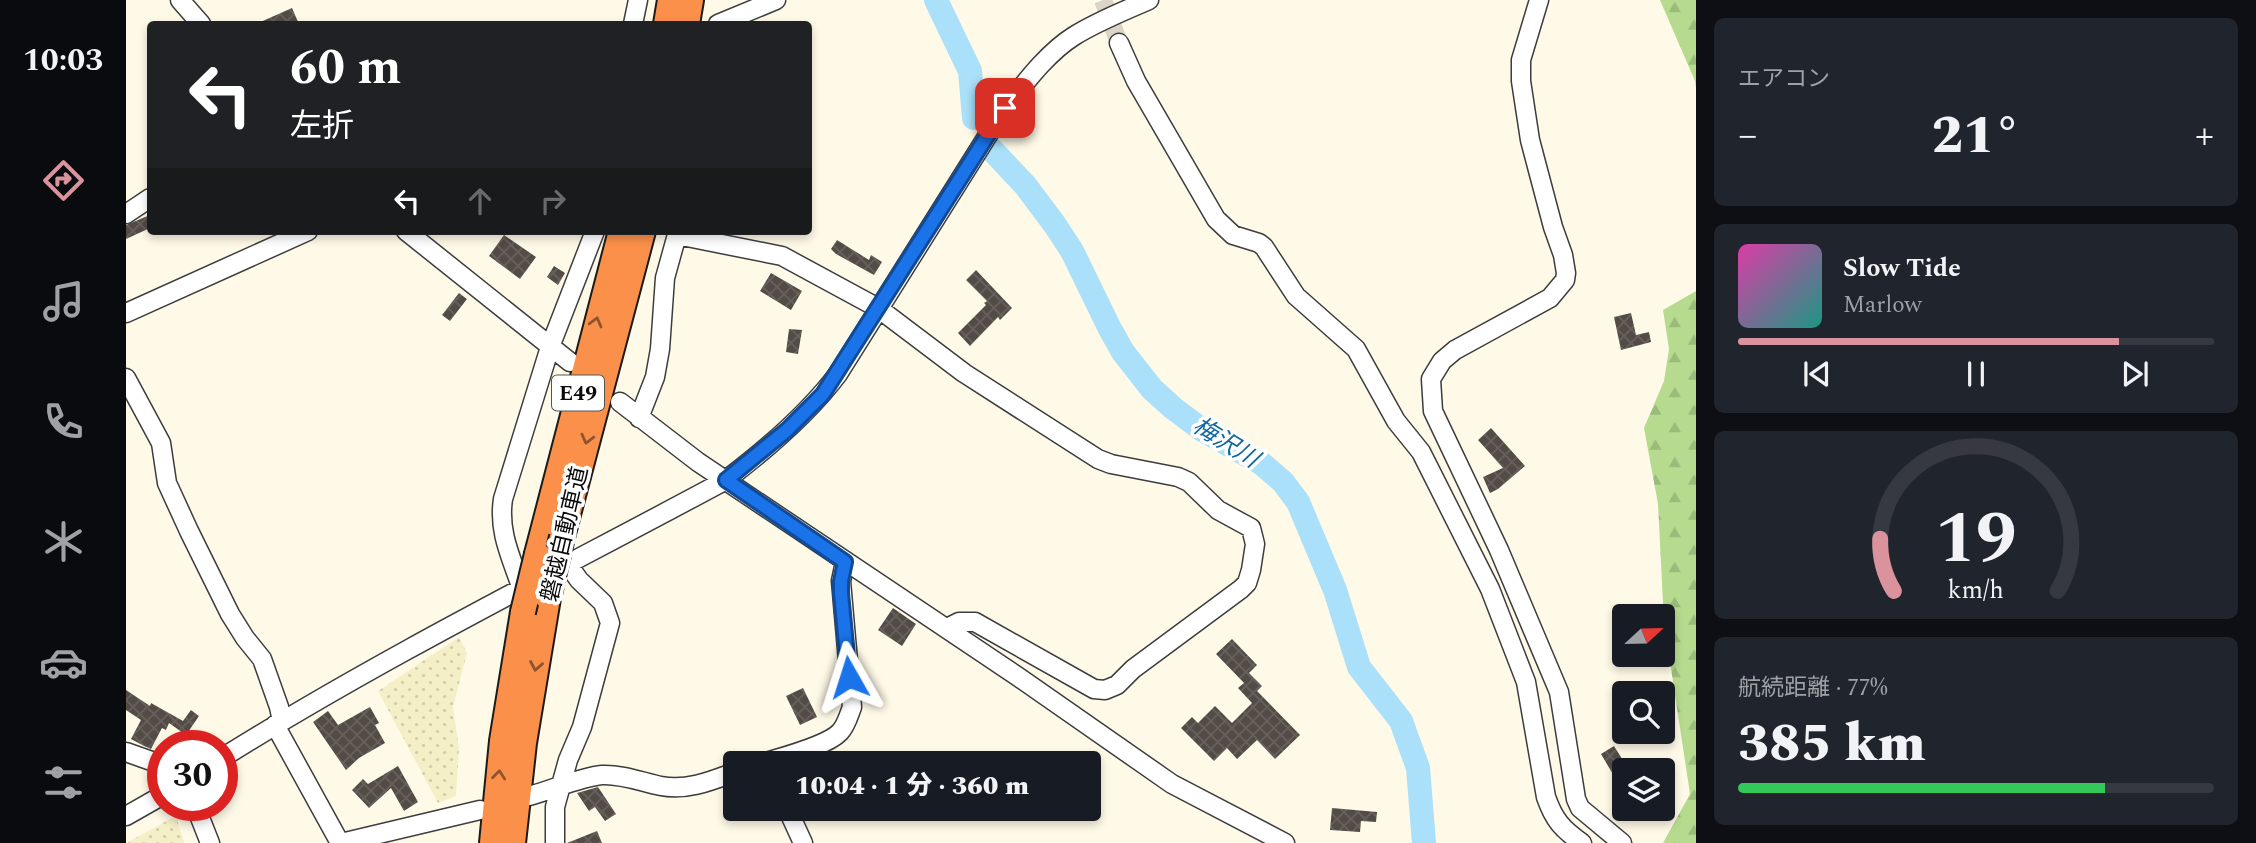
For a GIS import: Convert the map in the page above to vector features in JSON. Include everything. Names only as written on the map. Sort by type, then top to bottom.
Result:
[{"type":"highway","points":[[666,21],[670,0]]},
{"type":"highway","points":[[688,21],[691,0]]},
{"type":"highway","name":"磐越自動車道","points":[[492,843],[502,741],[522,600],[537,554],[620,235]]},
{"type":"highway","name":"磐越自動車道","points":[[513,843],[524,743],[548,598],[642,235]]},
{"type":"street","points":[[180,0],[198,21]]},
{"type":"street","points":[[634,21],[638,0]]},
{"type":"street","points":[[725,21],[776,0]]},
{"type":"street","points":[[238,748],[451,624],[522,600],[567,563],[726,480],[787,430],[823,394],[1005,108],[1023,86],[1044,62],[1073,36],[1149,0]]},
{"type":"street","points":[[1539,0],[1521,60],[1521,81],[1530,139],[1563,255],[1565,280],[1550,298],[1455,350],[1442,361],[1431,379],[1430,399],[1443,435],[1499,550],[1559,692],[1576,799],[1580,808],[1622,843]]},
{"type":"street","points":[[1119,43],[1136,81],[1216,219],[1233,236],[1259,243],[1296,296],[1356,349],[1396,421],[1421,452],[1490,589],[1526,682],[1546,797],[1551,811],[1557,823],[1583,843]]},
{"type":"street","points":[[126,214],[147,200]]},
{"type":"street","points":[[126,313],[299,235]]},
{"type":"street","points":[[411,235],[570,362]]},
{"type":"street","points":[[522,600],[503,535],[500,519],[503,499],[550,347],[593,235]]},
{"type":"street","points":[[639,418],[655,377],[660,349],[665,278],[677,235]]},
{"type":"street","points":[[687,235],[782,256],[878,308],[964,373],[1098,459],[1111,464],[1170,474],[1189,482],[1218,510],[1251,528],[1254,539],[1247,583],[1234,597],[1109,689],[1094,689],[975,622],[959,622],[947,628]]},
{"type":"street","points":[[126,378],[161,443],[167,483],[189,531],[230,614],[262,659],[279,707],[278,723],[341,843],[480,810]]},
{"type":"street","points":[[620,402],[698,462],[947,628],[1172,784],[1285,843]]},
{"type":"street","points":[[799,751],[827,741],[842,731],[852,707],[841,593],[845,562]]},
{"type":"street","points":[[555,843],[555,807],[582,727],[610,623],[603,603],[579,580],[567,563]]},
{"type":"street","points":[[126,752],[147,759]]},
{"type":"street","points":[[529,796],[581,779],[603,775],[630,778],[664,787],[684,788],[723,776]]},
{"type":"street","points":[[126,816],[147,804]]},
{"type":"street","points":[[201,821],[210,843]]},
{"type":"street","points":[[793,821],[803,843]]},
{"type":"shaded area","points":[[459,637],[467,653],[453,707],[459,748],[456,796],[438,803],[378,691]]},
{"type":"shaded area","points":[[167,821],[177,821],[184,843],[126,843]]},
{"type":"green space","points":[[1660,0],[1696,0],[1696,88],[1695,81]]},
{"type":"green space","points":[[1696,291],[1696,843],[1663,843],[1690,794],[1671,667],[1675,667],[1675,604],[1663,604],[1658,504],[1644,428],[1664,381],[1669,349],[1663,310]]},
{"type":"building","points":[[292,8],[298,21],[263,21]]},
{"type":"building","points":[[147,216],[147,229],[126,239],[126,225]]},
{"type":"building","points":[[504,235],[536,257],[520,279],[489,256]]},
{"type":"building","points":[[837,240],[869,260],[871,255],[882,262],[874,275],[836,254],[831,249]]},
{"type":"building","points":[[554,266],[565,273],[558,285],[547,277]]},
{"type":"building","points":[[976,270],[1012,308],[1000,320],[998,317],[970,346],[958,333],[987,301],[966,280]]},
{"type":"building","points":[[771,273],[802,291],[791,310],[760,291]]},
{"type":"building","points":[[459,293],[467,299],[450,321],[442,315]]},
{"type":"building","points":[[1631,313],[1636,335],[1649,332],[1651,342],[1621,350],[1614,317]]},
{"type":"building","points":[[789,329],[802,330],[798,354],[786,352]]},
{"type":"building","points":[[1491,428],[1525,466],[1490,493],[1483,477],[1503,468],[1478,440]]},
{"type":"building","points":[[893,608],[916,624],[902,646],[878,630]]},
{"type":"building","points":[[1232,639],[1257,665],[1249,673],[1262,686],[1257,691],[1300,735],[1275,759],[1257,740],[1237,759],[1227,748],[1214,761],[1181,728],[1192,717],[1198,723],[1215,706],[1232,723],[1252,703],[1238,688],[1244,683],[1216,654]]},
{"type":"building","points":[[803,688],[817,717],[800,725],[786,696]]},
{"type":"building","points":[[126,690],[150,706],[151,703],[183,721],[191,710],[199,716],[189,730],[179,730],[169,723],[166,730],[147,730],[147,747],[131,739],[141,720],[126,710]]},
{"type":"building","points":[[370,707],[379,723],[375,725],[385,743],[359,758],[346,770],[313,722],[328,711],[338,725]]},
{"type":"building","points":[[1614,746],[1622,758],[1612,758],[1612,773],[1601,754]]},
{"type":"building","points":[[398,766],[418,802],[404,811],[391,788],[369,808],[352,790],[363,779],[368,784]]},
{"type":"building","points":[[598,787],[616,814],[605,821],[595,807],[589,811],[577,793]]},
{"type":"building","points":[[1332,808],[1377,812],[1376,822],[1361,821],[1360,832],[1330,830]]},
{"type":"building","points":[[597,831],[602,843],[567,843]]},
{"type":"waterway","name":"梅沢川","points":[[936,0],[970,71],[974,118]]},
{"type":"waterway","name":"梅沢川","points":[[992,150],[1025,185],[1055,225],[1072,251],[1123,352],[1152,389],[1201,429],[1261,463],[1283,482],[1298,502],[1335,590],[1359,667],[1401,721],[1418,768],[1424,843]]},
{"type":"tunnel","points":[[1103,0],[1119,43]]},
{"type":"route","points":[[849,677],[841,593],[845,562],[726,480],[787,430],[823,394],[1005,108]]}]
